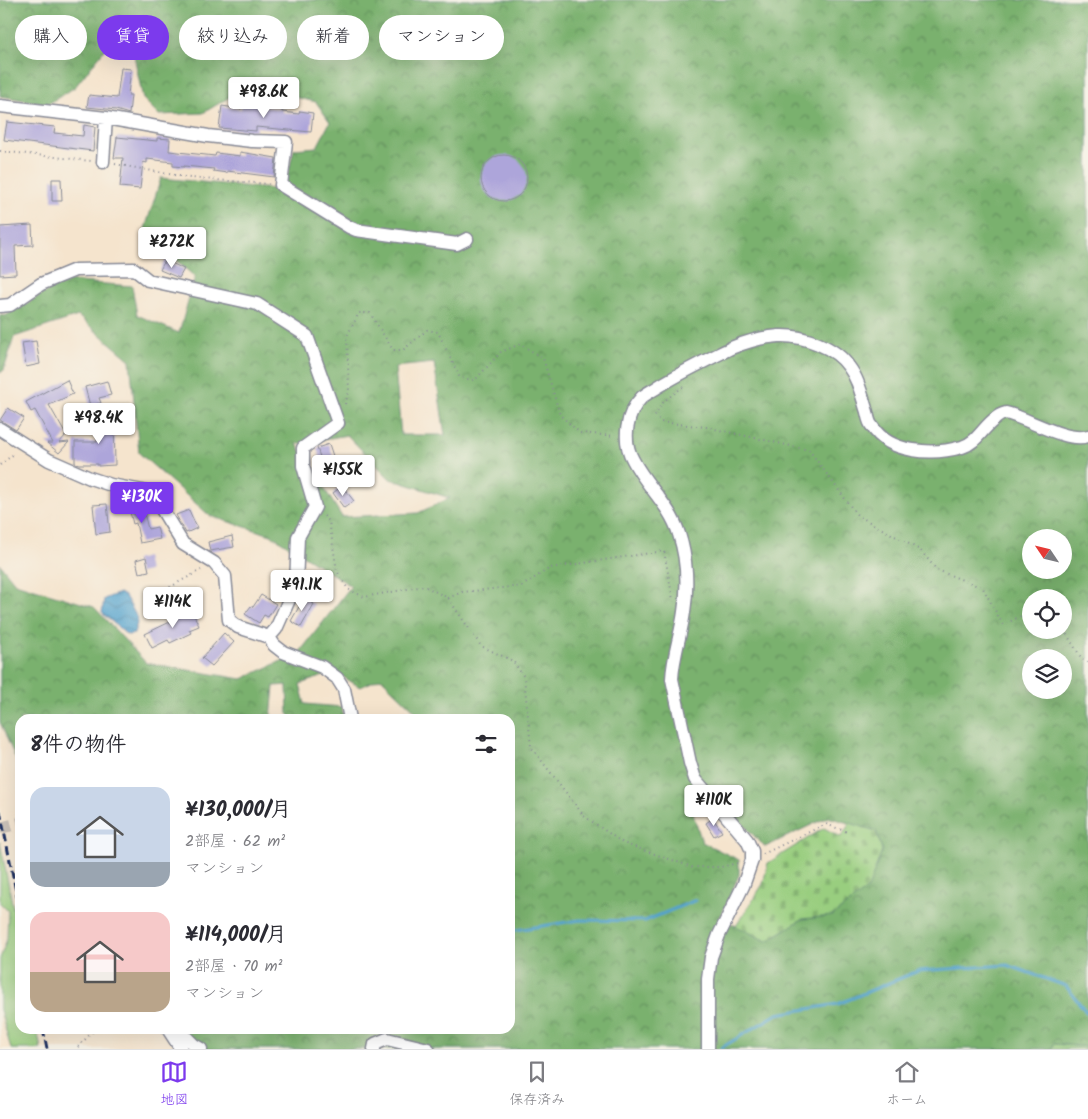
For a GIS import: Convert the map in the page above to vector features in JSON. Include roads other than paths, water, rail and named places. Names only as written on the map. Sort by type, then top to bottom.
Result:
[{"type":"street","points":[[0,106],[106,118],[208,136],[252,141],[286,142],[282,185],[356,230],[458,244],[466,239]]},
{"type":"street","points":[[103,162],[106,118]]},
{"type":"street","points":[[0,306],[10,305],[41,284],[75,270],[134,268],[148,280],[257,304],[307,336],[338,423],[303,448],[303,466],[315,507],[298,537],[296,584],[276,629],[269,637]]},
{"type":"street","points":[[708,1049],[708,979],[711,957],[718,936],[743,886],[752,860],[752,851],[747,840],[695,778],[690,763],[672,679],[673,665],[684,613],[686,576],[684,558],[679,533],[666,506],[632,460],[626,438],[631,416],[642,397],[686,370],[745,342],[780,336],[809,340],[835,352],[849,366],[857,381],[871,426],[885,441],[904,448],[938,452],[964,446],[976,440],[995,418],[1006,412],[1047,430],[1069,436],[1088,436]]},
{"type":"street","points":[[0,429],[49,460],[90,478],[111,485],[143,490],[158,503],[184,544],[214,563],[225,576],[229,620],[238,627],[269,637],[274,646],[283,652],[322,667],[337,678],[344,689],[349,714]]},
{"type":"street","points":[[171,1034],[181,1049]]},
{"type":"street","points":[[183,1034],[201,1049]]},
{"type":"street","points":[[374,1049],[375,1044],[387,1039],[428,1049]]},
{"type":"water","points":[[119,593],[125,596],[138,619],[134,634],[127,635],[102,613],[104,599]]},
{"type":"waterway","points":[[515,930],[580,920],[645,921],[696,900]]},
{"type":"waterway","points":[[721,1048],[777,1014],[838,1004],[918,971],[1007,965],[1066,986],[1087,1013]]},
{"type":"tunnel","points":[[0,828],[15,824]]},
{"type":"railway","points":[[0,811],[15,886]]},
{"type":"railway","points":[[44,1034],[47,1049]]}]
